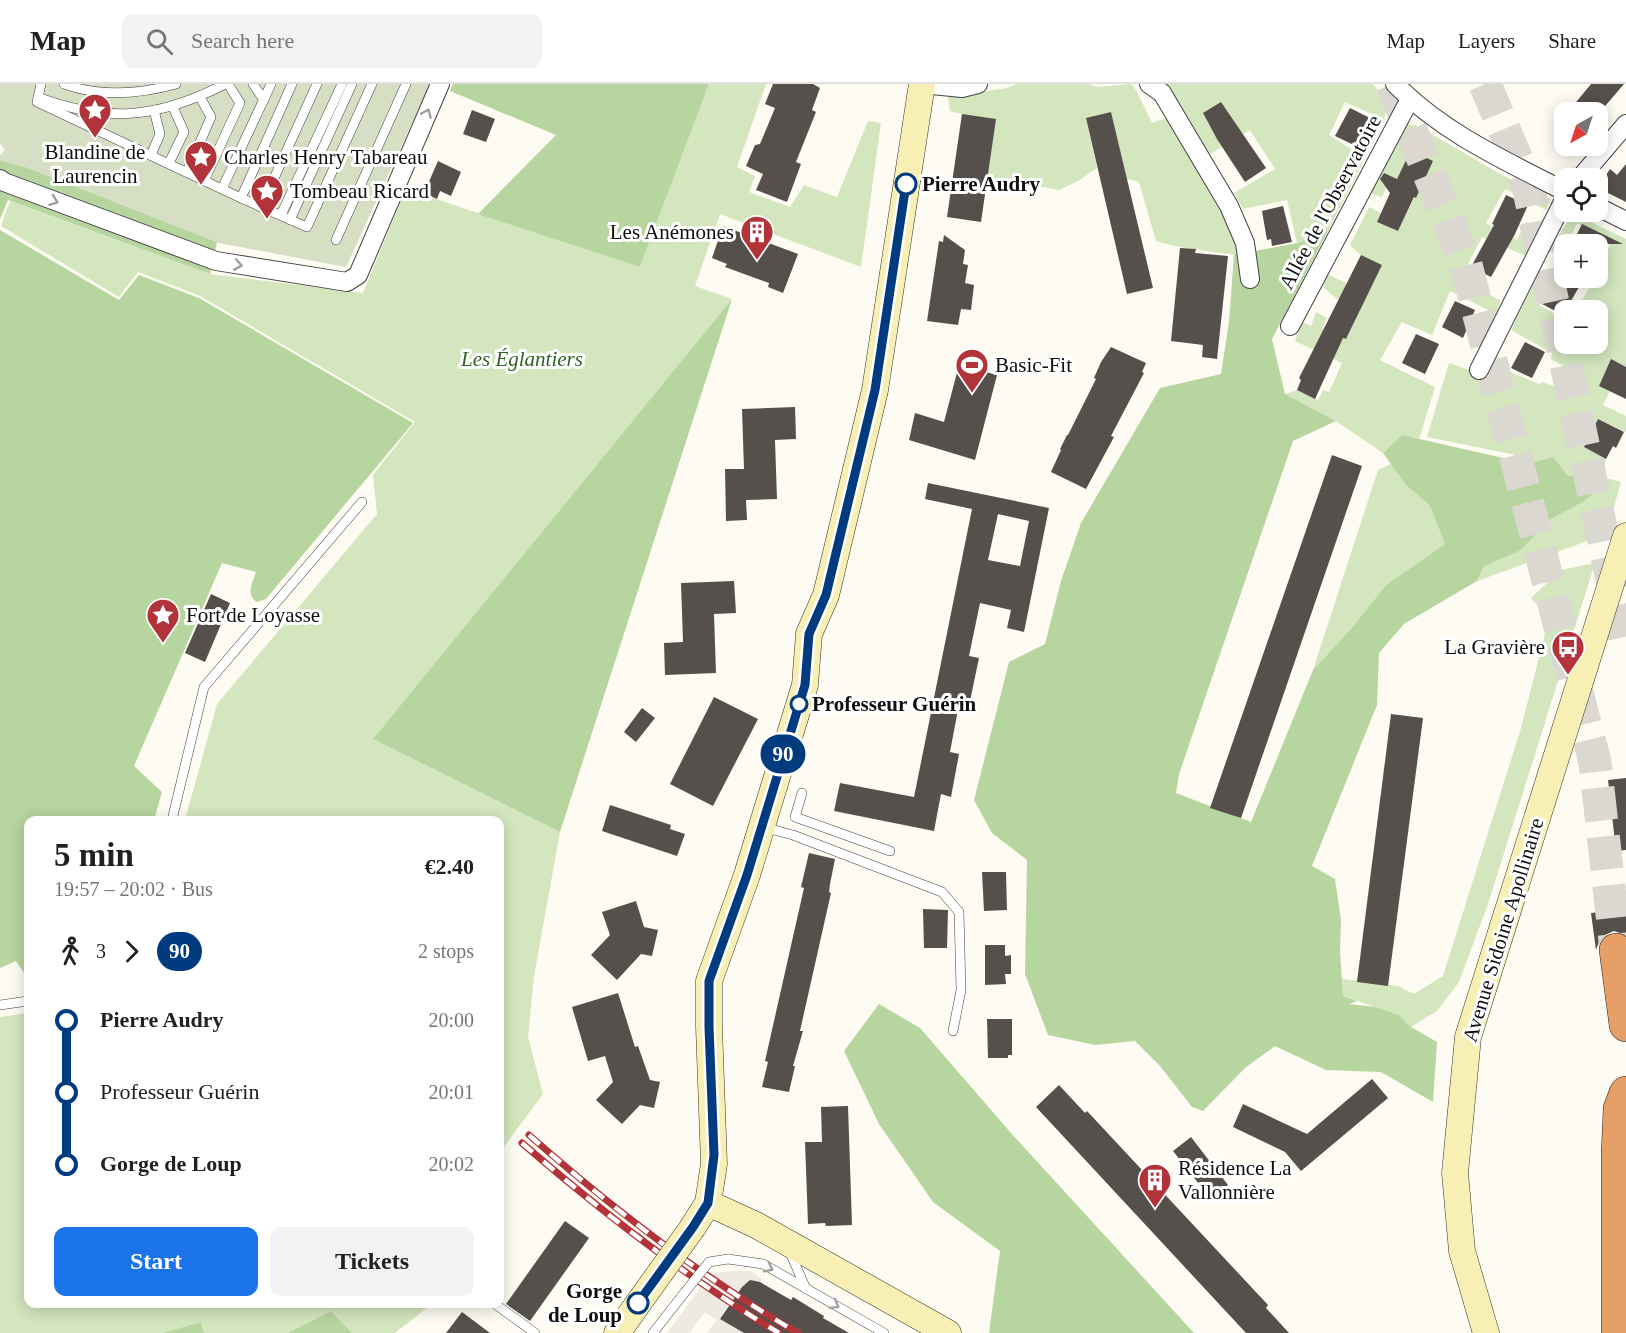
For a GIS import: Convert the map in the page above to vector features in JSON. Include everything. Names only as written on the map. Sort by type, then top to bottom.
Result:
[{"type":"highway","points":[[1616,950],[1626,1025]]},
{"type":"highway","points":[[1618,1333],[1618,1154],[1620,1109],[1626,1093]]},
{"type":"main road","points":[[617,1333],[708,1203],[714,1155],[709,981],[762,827],[805,685],[809,634],[826,595],[875,390],[922,84]]},
{"type":"main road","name":"Avenue Sidoine Apollinaire","points":[[1486,1333],[1462,1251],[1455,1173],[1468,1037],[1626,536]]},
{"type":"main road","points":[[708,1203],[756,1225],[948,1333]]},
{"type":"street","points":[[0,179],[216,261],[347,282],[358,275],[440,84]]},
{"type":"street","points":[[922,84],[962,88],[978,84]]},
{"type":"street","points":[[1149,84],[1162,93],[1228,206],[1245,243],[1250,279]]},
{"type":"street","points":[[1395,84],[1432,118],[1479,147],[1554,186]]},
{"type":"street","name":"Allée de l'Observatoire","points":[[1290,326],[1410,99]]},
{"type":"street","points":[[1589,168],[1626,124]]},
{"type":"street","points":[[1608,212],[1626,221]]},
{"type":"street","points":[[1479,370],[1554,220]]},
{"type":"lane","points":[[41,84],[37,102],[307,227],[372,84]]},
{"type":"lane","points":[[64,84],[98,92],[127,93],[156,90],[176,84]]},
{"type":"lane","points":[[37,97],[69,108],[95,113],[120,114],[173,107],[226,84],[240,103],[204,181]]},
{"type":"lane","points":[[253,84],[264,100]]},
{"type":"lane","points":[[222,189],[271,84]]},
{"type":"lane","points":[[241,198],[292,84]]},
{"type":"lane","points":[[261,207],[317,84]]},
{"type":"lane","points":[[281,215],[342,84]]},
{"type":"lane","points":[[290,220],[352,84]]},
{"type":"lane","points":[[336,240],[406,84]]},
{"type":"lane","points":[[187,172],[211,117],[200,97]]},
{"type":"lane","points":[[169,164],[184,132],[173,107]]},
{"type":"lane","points":[[151,155],[160,135],[154,110]]},
{"type":"lane","points":[[173,816],[204,687],[362,502]]},
{"type":"lane","points":[[802,793],[795,817],[890,851]]},
{"type":"lane","points":[[762,827],[793,835],[942,892],[959,912],[961,990],[953,1031]]},
{"type":"lane","points":[[0,1005],[24,1002]]},
{"type":"lane","points":[[786,1243],[806,1289]]},
{"type":"lane","points":[[653,1333],[709,1262],[728,1259],[763,1264],[884,1333]]},
{"type":"lane","points":[[499,1308],[535,1333]]},
{"type":"green space","points":[[0,84],[430,84],[346,267],[219,243],[26,167],[0,160],[0,155],[5,150],[0,143]]},
{"type":"green space","points":[[453,84],[709,84],[640,267],[478,214],[556,135],[450,91]]},
{"type":"green space","name":"Les Églantiers","points":[[709,84],[766,84],[737,167],[755,176],[749,192],[790,207],[804,185],[837,197],[868,121],[881,123],[861,267],[720,214],[695,286],[732,299],[373,739],[560,832],[534,976],[528,1037],[543,1094],[504,1147],[504,816],[186,816],[217,704],[377,514],[373,475],[415,422],[200,296],[138,272],[119,297],[1,226],[10,201],[210,274],[363,293],[406,189],[640,267]]},
{"type":"green space","points":[[1017,84],[1089,84],[1097,87],[1131,84],[1152,123],[1169,117],[1223,204],[1243,254],[1234,255],[1156,241],[1139,182],[1127,179],[1111,112],[1086,119],[1097,168],[1078,181],[1059,190],[987,179],[962,114],[950,111],[948,97],[1007,88]]},
{"type":"green space","points":[[1164,84],[1373,84],[1387,101],[1384,123],[1376,116],[1345,102],[1329,135],[1356,152],[1369,132],[1377,135],[1328,231],[1297,243],[1287,200],[1243,209],[1234,193],[1275,169],[1250,130],[1210,154]]},
{"type":"green space","points":[[1406,125],[1416,125],[1502,175],[1550,199],[1546,210],[1505,189],[1486,223],[1517,240],[1526,222],[1543,226],[1526,256],[1482,237],[1461,278],[1501,301],[1496,314],[1450,291],[1432,335],[1402,322],[1380,360],[1435,387],[1419,439],[1402,436],[1383,453],[1336,421],[1285,394],[1297,390],[1318,400],[1323,390],[1329,392],[1342,363],[1295,341],[1302,322],[1311,326],[1316,312],[1327,318],[1322,328],[1346,339],[1360,311],[1337,299],[1323,287],[1327,274],[1368,293],[1382,265],[1361,255],[1350,245],[1369,207],[1381,213],[1377,222],[1398,231],[1433,161],[1412,150],[1397,179],[1386,174],[1382,182],[1386,188],[1382,197],[1370,193]]},
{"type":"green space","points":[[0,160],[26,167],[217,242],[210,274],[8,200],[0,219]]},
{"type":"green space","points":[[1567,222],[1590,222],[1626,239],[1626,367],[1611,360],[1610,391],[1603,405],[1626,416],[1626,432],[1598,419],[1584,447],[1606,459],[1602,477],[1621,482],[1609,525],[1598,537],[1477,581],[1482,567],[1521,550],[1549,520],[1583,502],[1568,476],[1553,458],[1529,464],[1526,457],[1427,437],[1449,363],[1501,381],[1508,371],[1539,384],[1542,382],[1560,388],[1575,389],[1581,376],[1551,359],[1552,353],[1511,330],[1534,282],[1546,287],[1539,305],[1554,313],[1554,354],[1608,354],[1608,300],[1582,300],[1589,288],[1608,288],[1608,249],[1613,240],[1608,238],[1608,234],[1600,234],[1577,223],[1572,234],[1560,234]]},
{"type":"green space","points":[[0,230],[119,300],[139,275],[199,298],[413,423],[266,599],[257,602],[251,596],[256,572],[222,563],[134,766],[162,792],[155,816],[24,816],[24,973],[16,961],[0,968]]},
{"type":"green space","points":[[1328,231],[1272,339],[1285,394],[1336,421],[1293,441],[1179,774],[1176,793],[1251,822],[1313,670],[1350,630],[1386,585],[1445,544],[1430,506],[1406,485],[1383,453],[1402,435],[1529,464],[1553,457],[1568,476],[1602,477],[1599,489],[1583,502],[1549,520],[1521,550],[1483,567],[1477,581],[1404,624],[1379,653],[1377,705],[1312,866],[1335,879],[1341,920],[1340,951],[1343,996],[1357,1001],[1349,1004],[1376,1007],[1399,1015],[1411,1027],[1437,1042],[1433,1102],[1381,1072],[1326,1070],[1275,1046],[1245,1068],[1203,1111],[1192,1107],[1160,1066],[1135,1041],[1095,1045],[1048,1035],[1025,974],[1027,860],[992,833],[974,800],[1009,662],[1045,644],[1061,581],[1081,523],[1160,388],[1221,374],[1229,322],[1234,255],[1297,243]]},
{"type":"green space","points":[[732,299],[560,832],[373,739]]},
{"type":"green space","points":[[1391,464],[1406,485],[1430,506],[1445,544],[1386,585],[1350,630],[1313,670],[1378,470]]},
{"type":"green space","points":[[1595,563],[1488,904],[1459,982],[1437,1011],[1411,1027],[1399,1015],[1343,996],[1342,979],[1398,986],[1414,994],[1443,976],[1521,728],[1549,618],[1531,598],[1561,570]]},
{"type":"green space","points":[[879,1004],[920,1028],[1011,1133],[1194,1333],[989,1333],[1000,1251],[933,1202],[879,1124],[844,1051]]},
{"type":"green space","points":[[24,1014],[24,1308],[427,1308],[395,1333],[352,1333],[331,1311],[288,1333],[204,1333],[201,1322],[162,1333],[0,1333],[0,1017]]},
{"type":"green space","points":[[331,1311],[352,1333],[288,1333]]},
{"type":"green space","points":[[201,1322],[204,1333],[162,1333]]},
{"type":"shaded area","points":[[751,1271],[762,1279],[760,1282],[742,1287],[721,1315],[744,1329],[741,1333],[707,1333],[717,1320],[705,1312],[689,1333],[667,1333],[714,1273]]},
{"type":"building","points":[[773,84],[813,84],[820,88],[812,110],[816,112],[796,162],[801,164],[787,202],[756,190],[763,174],[746,166],[755,145],[760,144],[775,108],[765,104]]},
{"type":"building","points":[[1591,84],[1624,84],[1608,103],[1576,102]]},
{"type":"building","points":[[1221,102],[1266,168],[1245,182],[1203,113]]},
{"type":"building","points":[[1350,108],[1372,119],[1358,147],[1335,136]]},
{"type":"building","points":[[472,110],[495,119],[486,142],[463,134]]},
{"type":"building","points":[[1111,112],[1153,288],[1127,294],[1086,118]]},
{"type":"building","points":[[962,114],[996,119],[981,222],[947,217]]},
{"type":"building","points":[[1411,150],[1433,161],[1398,231],[1377,222],[1390,193],[1380,179],[1384,173],[1397,179]]},
{"type":"building","points":[[438,161],[461,172],[451,196],[440,191],[437,199],[424,193]]},
{"type":"building","points":[[1626,164],[1626,202],[1608,193],[1608,172],[1610,169],[1617,175]]},
{"type":"building","points":[[1506,195],[1528,205],[1491,277],[1471,267],[1494,225],[1492,224]]},
{"type":"building","points":[[1283,206],[1292,242],[1272,246],[1271,239],[1267,240],[1262,211]]},
{"type":"building","points":[[1582,224],[1602,234],[1577,234]]},
{"type":"building","name":"Les Anémones","points":[[723,226],[798,254],[783,293],[768,287],[769,283],[725,267],[727,264],[712,258]]},
{"type":"building","points":[[944,235],[965,250],[963,264],[968,265],[965,283],[974,285],[971,310],[961,309],[958,325],[927,321],[939,241],[943,242]]},
{"type":"building","points":[[1608,237],[1623,244],[1608,244]]},
{"type":"building","points":[[1180,248],[1196,249],[1195,253],[1228,256],[1217,359],[1202,357],[1203,345],[1171,341]]},
{"type":"building","points":[[1361,255],[1382,265],[1346,339],[1343,338],[1315,399],[1297,390],[1301,380],[1299,378]]},
{"type":"building","points":[[1554,282],[1554,288],[1578,288],[1572,300],[1554,300],[1554,310],[1542,304]]},
{"type":"building","points":[[1455,301],[1475,310],[1463,338],[1442,327]]},
{"type":"building","points":[[1416,334],[1439,344],[1425,374],[1402,363]]},
{"type":"building","points":[[1525,342],[1545,352],[1532,378],[1511,368]]},
{"type":"building","points":[[1111,347],[1146,363],[1142,372],[1144,373],[1111,436],[1114,437],[1086,489],[1051,472],[1060,449],[1096,379],[1094,378],[1101,362]]},
{"type":"building","points":[[1611,359],[1626,367],[1626,399],[1599,386]]},
{"type":"building","name":"Basic-Fit","points":[[959,365],[997,375],[975,460],[909,440],[915,413],[944,422]]},
{"type":"building","points":[[795,407],[796,439],[775,440],[777,499],[746,500],[747,520],[726,521],[725,469],[744,469],[742,409]]},
{"type":"building","points":[[1598,419],[1624,432],[1616,448],[1613,446],[1606,459],[1584,447]]},
{"type":"building","points":[[1332,455],[1362,466],[1241,818],[1210,808]]},
{"type":"building","points":[[928,483],[1049,508],[1024,632],[1007,628],[1011,610],[980,603],[969,656],[979,658],[970,701],[960,699],[950,752],[959,754],[951,797],[941,794],[934,831],[834,811],[840,783],[914,797],[972,509],[925,499]],"holes":[[[998,514],[1029,521],[1020,566],[988,560]]]},
{"type":"building","points":[[734,581],[736,613],[714,614],[716,673],[665,675],[664,643],[683,642],[681,583]]},
{"type":"building","points":[[211,594],[230,603],[205,662],[185,653]]},
{"type":"building","points":[[714,697],[758,719],[713,806],[670,784]]},
{"type":"building","points":[[642,708],[655,718],[636,742],[624,732]]},
{"type":"building","points":[[1391,714],[1423,718],[1388,986],[1357,982]]},
{"type":"building","points":[[1626,778],[1626,850],[1616,851],[1608,780]]},
{"type":"building","points":[[610,805],[671,825],[670,829],[685,834],[677,856],[602,831]]},
{"type":"building","points":[[809,853],[835,859],[829,892],[831,893],[800,1031],[803,1031],[793,1066],[795,1066],[789,1092],[762,1087],[768,1062],[765,1061],[804,888],[801,887]]},
{"type":"building","points":[[982,872],[1006,872],[1007,910],[984,911]]},
{"type":"building","points":[[636,901],[644,927],[658,930],[652,956],[641,954],[617,980],[591,955],[610,935],[602,912]]},
{"type":"building","points":[[923,909],[948,910],[947,948],[924,948]]},
{"type":"building","points":[[1626,909],[1626,935],[1614,931],[1605,935],[1596,950],[1591,913]]},
{"type":"building","points":[[985,945],[1005,945],[1005,956],[1011,955],[1011,974],[1005,974],[1006,984],[985,985]]},
{"type":"building","points":[[618,993],[635,1047],[638,1046],[650,1080],[660,1082],[654,1108],[640,1105],[622,1124],[596,1100],[613,1082],[605,1056],[588,1061],[572,1007]]},
{"type":"building","points":[[987,1019],[1012,1019],[1012,1055],[1008,1055],[1008,1058],[988,1058]]},
{"type":"building","points":[[1372,1079],[1388,1098],[1301,1171],[1285,1152],[1233,1127],[1243,1104],[1307,1134]]},
{"type":"building","name":"Résidence La Vallonnière","points":[[1059,1085],[1085,1113],[1087,1111],[1268,1305],[1266,1308],[1289,1333],[1246,1333],[1036,1107]]},
{"type":"building","points":[[848,1106],[852,1225],[808,1224],[805,1142],[822,1142],[821,1107]]},
{"type":"building","points":[[1191,1137],[1228,1185],[1210,1198],[1173,1151]]},
{"type":"building","points":[[565,1221],[589,1238],[530,1321],[506,1304]]},
{"type":"building","points":[[750,1280],[760,1282],[791,1300],[793,1297],[849,1333],[744,1333],[720,1319],[742,1287]]},
{"type":"building","points":[[462,1312],[490,1333],[446,1333]]},
{"type":"tunnel","points":[[1392,84],[1465,261],[1595,762],[1616,950]]},
{"type":"tunnel","points":[[1485,84],[1528,186],[1626,645]]},
{"type":"railway","points":[[529,1135],[593,1190],[659,1241],[727,1289],[798,1333]]},
{"type":"railway","points":[[522,1143],[646,1244],[711,1290],[779,1333]]},
{"type":"bus line","name":"90","points":[[638,1303],[708,1203],[714,1164],[709,981],[747,875],[805,685],[809,634],[826,595],[875,390],[906,184]]},
{"type":"place","name":"Blandine de Laurencin","points":[[95,139]]},
{"type":"place","name":"Pierre Audry","points":[[906,184]]},
{"type":"place","name":"Charles Henry Tabareau","points":[[201,186]]},
{"type":"place","name":"Tombeau Ricard","points":[[267,220]]},
{"type":"place","name":"Les Anémones","points":[[757,261]]},
{"type":"place","name":"Basic-Fit","points":[[972,394]]},
{"type":"place","name":"Fort de Loyasse","points":[[163,644]]},
{"type":"place","name":"La Gravière","points":[[1568,676]]},
{"type":"place","name":"Professeur Guérin","points":[[799,704]]},
{"type":"place","name":"Résidence La Vallonnière","points":[[1155,1209]]},
{"type":"place","name":"Gorge de Loup","points":[[638,1303]]}]
